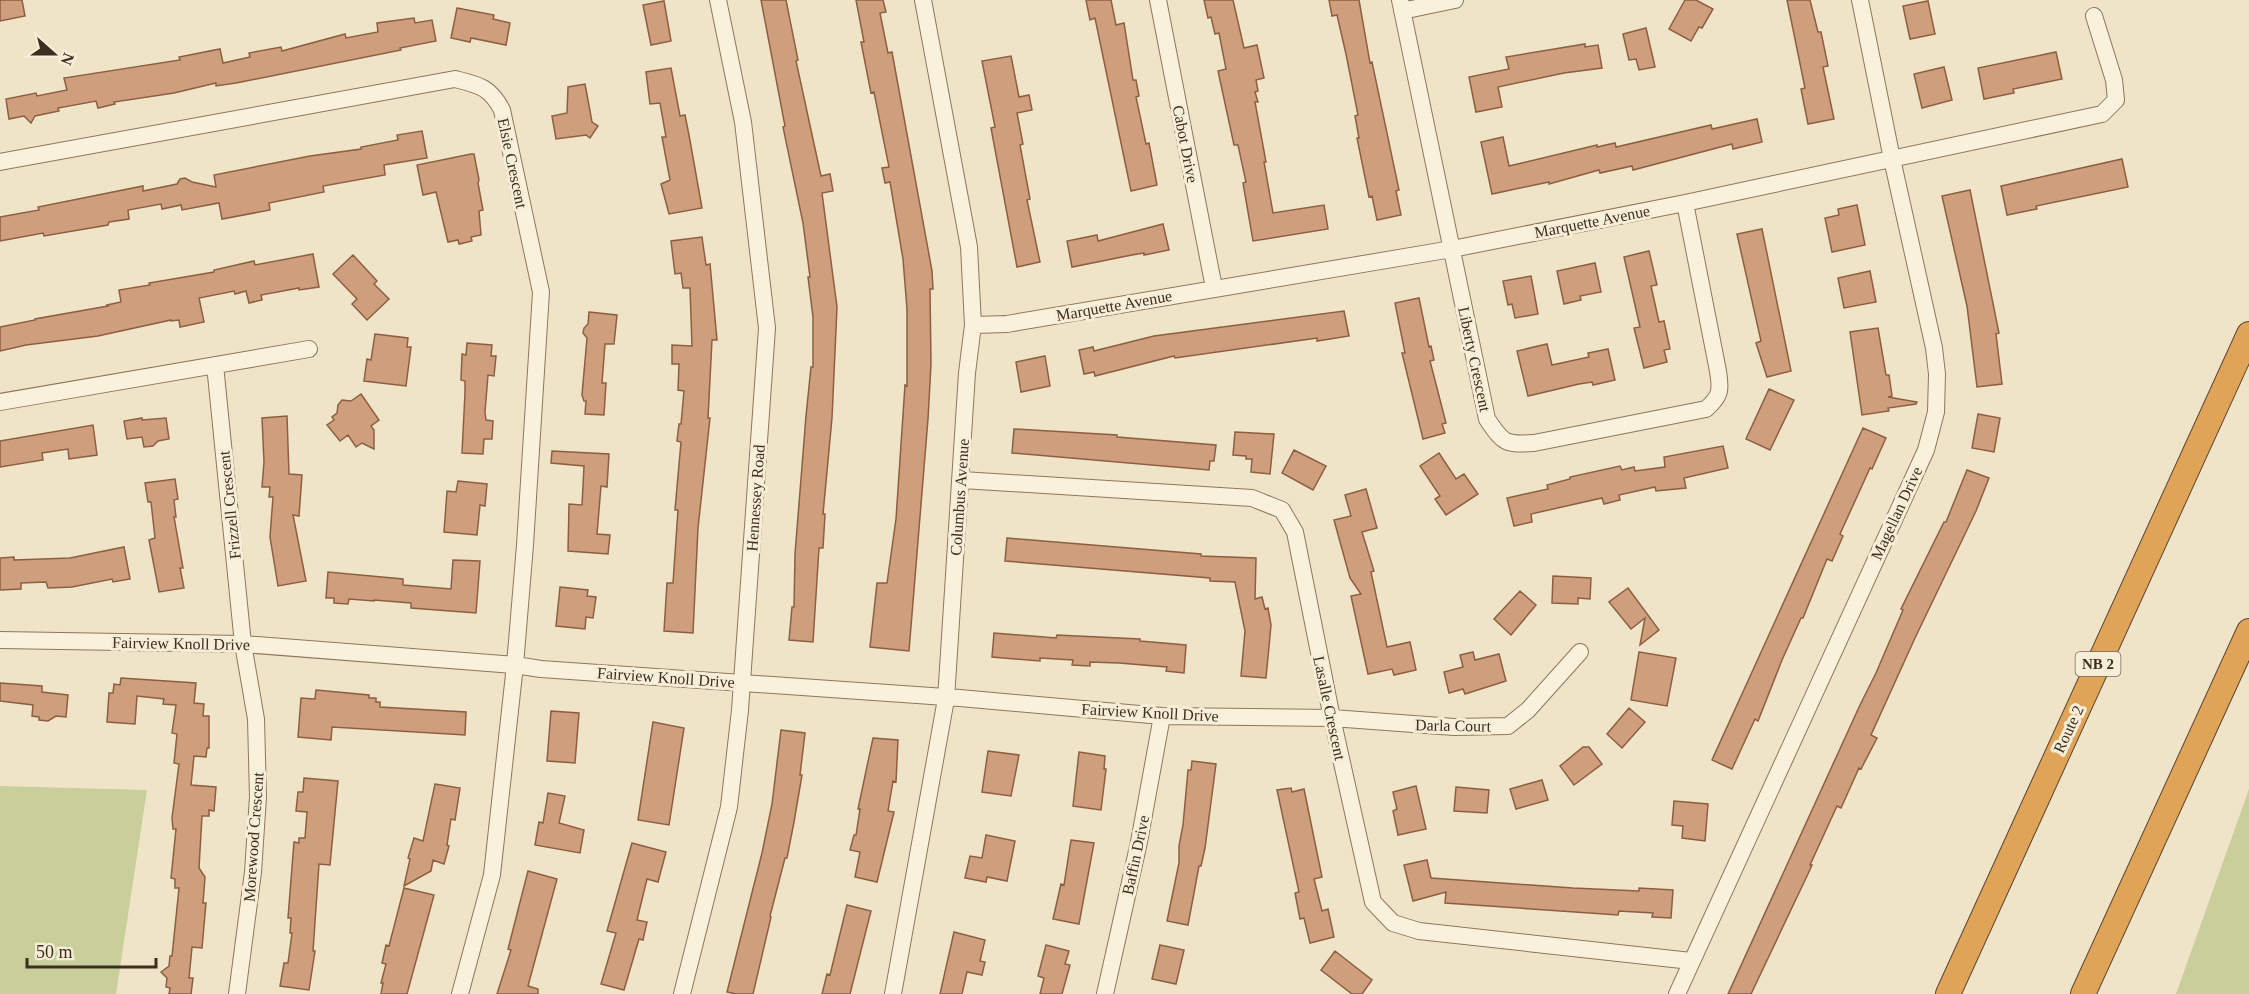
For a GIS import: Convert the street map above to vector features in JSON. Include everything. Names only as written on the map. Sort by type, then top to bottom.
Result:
[{"type":"highway","name":"Route 2","points":[[1948,994],[2249,334]]},
{"type":"highway","points":[[2083,994],[2249,631]]},
{"type":"street","name":"Hennessey Road","points":[[682,994],[729,807],[741,683],[767,328],[742,122],[718,0]]},
{"type":"street","name":"Columbus Avenue","points":[[893,994],[946,699],[973,325],[969,247],[923,0]]},
{"type":"street","name":"Cabot Drive","points":[[1158,0],[1214,288]]},
{"type":"street","points":[[1401,5],[1455,0]]},
{"type":"street","name":"Magellan Drive","points":[[1677,994],[1926,450],[1936,412],[1934,348],[1860,0]]},
{"type":"street","name":"Liberty Crescent","points":[[1401,5],[1487,419],[1497,435],[1512,444],[1534,443],[1706,409],[1716,400],[1721,388],[1720,379],[1684,203]]},
{"type":"street","name":"Marquette Avenue","points":[[973,325],[1007,324],[1452,249],[1684,203],[2102,114],[2116,100],[2114,80],[2094,16]]},
{"type":"street","name":"Elsie Crescent","points":[[0,162],[455,79],[481,86],[494,95],[502,110],[541,292],[515,665]]},
{"type":"street","points":[[0,402],[309,349]]},
{"type":"street","name":"Frizzell Crescent","points":[[215,366],[243,644]]},
{"type":"street","name":"Lasalle Crescent","points":[[962,480],[1252,498],[1282,510],[1295,532],[1332,718],[1373,902],[1393,923],[1419,931],[1691,961]]},
{"type":"street","name":"Fairview Knoll Drive","points":[[0,640],[243,644],[1162,716],[1332,718]]},
{"type":"street","name":"Morewood Crescent","points":[[237,994],[253,872],[258,797],[256,719],[243,644]]},
{"type":"street","name":"Darla Court","points":[[1332,718],[1454,728],[1508,726],[1528,710],[1580,652]]},
{"type":"street","points":[[460,994],[492,875],[515,665]]},
{"type":"street","name":"Baffin Drive","points":[[1106,994],[1139,842],[1162,716]]},
{"type":"green space","points":[[0,786],[147,790],[116,994],[0,994]]},
{"type":"green space","points":[[2249,789],[2249,994],[2176,994]]},
{"type":"building","points":[[0,0],[22,0],[25,16],[0,21]]},
{"type":"building","points":[[761,0],[786,0],[798,60],[796,61],[821,176],[830,174],[833,191],[822,193],[837,307],[832,418],[823,514],[825,514],[823,548],[819,548],[813,642],[789,640],[792,607],[794,607],[795,554],[806,416],[811,367],[813,367],[813,317],[808,277],[810,277],[803,223],[783,127],[785,126]]},
{"type":"building","points":[[856,0],[883,0],[886,12],[880,13],[888,53],[892,52],[932,271],[928,419],[909,651],[870,647],[877,583],[887,583],[896,519],[905,385],[907,386],[907,309],[903,259],[890,182],[885,183],[882,168],[889,167],[874,92],[871,93]]},
{"type":"building","points":[[1086,0],[1111,0],[1116,25],[1124,23],[1133,80],[1136,80],[1139,96],[1136,97],[1146,144],[1149,143],[1157,185],[1131,191],[1095,18],[1090,20]]},
{"type":"building","points":[[1204,0],[1233,0],[1244,48],[1257,45],[1264,78],[1256,80],[1258,91],[1255,92],[1258,102],[1255,102],[1273,213],[1324,205],[1328,229],[1253,241],[1243,183],[1246,182],[1238,145],[1234,145],[1218,71],[1226,69],[1219,33],[1215,34]]},
{"type":"building","points":[[1329,0],[1359,0],[1370,63],[1372,62],[1399,190],[1396,191],[1401,215],[1377,220],[1372,196],[1369,197],[1357,138],[1359,138],[1355,116],[1358,115],[1346,54],[1337,15],[1332,16]]},
{"type":"building","points":[[1685,0],[1696,0],[1713,9],[1691,41],[1669,29]]},
{"type":"building","points":[[1787,0],[1810,0],[1818,32],[1821,32],[1828,66],[1823,67],[1834,119],[1808,124],[1801,89],[1805,88]]},
{"type":"building","points":[[664,1],[671,41],[651,45],[643,5]]},
{"type":"building","points":[[1928,1],[1935,34],[1910,39],[1903,6]]},
{"type":"building","points":[[457,8],[494,15],[493,19],[510,23],[506,45],[471,38],[470,42],[451,38]]},
{"type":"building","points":[[414,18],[415,23],[432,20],[436,41],[236,83],[216,86],[216,83],[174,93],[114,102],[115,104],[98,108],[96,101],[58,108],[59,111],[35,116],[31,123],[24,116],[9,119],[6,99],[67,90],[64,78],[180,60],[179,57],[220,49],[223,63],[250,57],[249,53],[281,47],[282,51],[345,34],[346,38],[378,32],[377,23]]},
{"type":"building","points":[[1646,28],[1655,67],[1639,70],[1636,59],[1629,60],[1623,34]]},
{"type":"building","points":[[1585,44],[1585,47],[1598,45],[1602,68],[1564,73],[1498,87],[1502,107],[1476,112],[1469,77],[1509,69],[1506,57]]},
{"type":"building","points":[[2056,52],[2062,79],[2013,89],[2014,93],[1984,99],[1978,68]]},
{"type":"building","points":[[1011,56],[1019,97],[1029,95],[1032,110],[1017,113],[1023,144],[1020,145],[1030,199],[1027,200],[1040,262],[1017,267],[991,128],[995,127],[982,61]]},
{"type":"building","points":[[1944,67],[1952,100],[1922,108],[1914,74]]},
{"type":"building","points":[[671,68],[680,116],[685,115],[702,208],[669,214],[661,184],[670,180],[662,137],[666,137],[660,103],[650,104],[646,72]]},
{"type":"building","points":[[585,84],[592,122],[598,126],[590,138],[586,135],[556,139],[552,116],[567,113],[568,87]]},
{"type":"building","points":[[1757,119],[1762,142],[1733,149],[1732,144],[1633,170],[1632,166],[1600,173],[1599,170],[1549,184],[1549,182],[1492,194],[1481,142],[1503,137],[1509,166],[1597,145],[1597,147],[1615,143],[1616,147],[1711,125],[1712,129]]},
{"type":"building","points":[[422,131],[427,158],[384,165],[385,175],[323,186],[324,192],[269,203],[270,210],[222,219],[219,203],[182,210],[181,205],[162,209],[161,204],[128,210],[129,219],[109,222],[108,225],[0,241],[0,217],[39,210],[38,207],[143,186],[143,191],[177,184],[180,179],[185,178],[192,182],[216,187],[214,175],[310,156],[361,149],[361,147],[398,140],[397,135]]},
{"type":"building","points":[[474,154],[483,210],[479,211],[481,235],[471,237],[472,241],[459,244],[458,240],[448,242],[436,192],[423,195],[417,165]]},
{"type":"building","points":[[2122,159],[2128,187],[2036,206],[2037,209],[2007,215],[2001,186]]},
{"type":"building","points":[[1970,190],[1999,333],[1996,334],[2002,384],[1977,387],[1967,306],[1942,196]]},
{"type":"building","points":[[1857,205],[1865,245],[1832,252],[1825,218],[1839,215],[1838,209]]},
{"type":"building","points":[[1163,224],[1169,250],[1072,267],[1067,241],[1097,235],[1098,241]]},
{"type":"building","points":[[1762,229],[1791,371],[1767,377],[1756,343],[1761,341],[1737,234]]},
{"type":"building","points":[[702,237],[706,265],[710,264],[717,340],[712,340],[708,418],[710,418],[698,528],[693,633],[664,631],[667,583],[673,583],[678,510],[675,510],[681,442],[677,441],[684,391],[678,390],[679,364],[672,364],[672,345],[692,346],[690,288],[683,288],[681,273],[675,274],[671,241]]},
{"type":"building","points":[[1649,251],[1657,285],[1651,286],[1659,322],[1664,321],[1670,349],[1664,350],[1667,362],[1644,368],[1634,328],[1640,327],[1624,257]]},
{"type":"building","points":[[313,254],[319,287],[261,295],[262,300],[249,303],[246,291],[199,298],[204,322],[180,327],[179,320],[171,320],[98,336],[26,345],[0,351],[0,327],[121,302],[119,290],[214,272],[214,270],[254,261],[255,265]]},
{"type":"building","points":[[353,255],[377,281],[374,284],[389,299],[367,320],[352,304],[357,299],[333,274]]},
{"type":"building","points":[[1595,263],[1601,292],[1580,296],[1581,300],[1564,304],[1557,271]]},
{"type":"building","points":[[1870,271],[1876,302],[1844,308],[1838,278]]},
{"type":"building","points":[[1531,276],[1538,314],[1515,318],[1512,304],[1508,305],[1503,281]]},
{"type":"building","points":[[1419,298],[1429,347],[1431,346],[1434,360],[1430,361],[1446,423],[1442,424],[1445,433],[1423,439],[1402,353],[1405,353],[1395,303]]},
{"type":"building","points":[[1344,311],[1349,336],[1317,341],[1317,338],[1175,358],[1174,356],[1095,376],[1094,372],[1084,374],[1079,350],[1093,347],[1094,351],[1154,336]]},
{"type":"building","points":[[589,312],[617,315],[614,344],[605,344],[602,383],[606,383],[604,415],[585,414],[586,401],[582,395],[587,338],[583,333],[588,324]]},
{"type":"building","points":[[1878,328],[1886,375],[1889,375],[1892,396],[1888,397],[1917,402],[1888,408],[1889,411],[1862,415],[1850,332]]},
{"type":"building","points":[[375,334],[408,338],[407,347],[411,347],[406,386],[364,381],[367,359],[371,360]]},
{"type":"building","points":[[467,343],[492,345],[491,356],[496,356],[494,376],[488,375],[485,412],[486,420],[493,421],[492,439],[484,439],[483,454],[462,453],[465,381],[461,380],[462,354],[466,355]]},
{"type":"building","points":[[1547,344],[1552,365],[1589,357],[1588,353],[1608,349],[1615,380],[1593,385],[1592,382],[1579,384],[1528,396],[1517,351]]},
{"type":"building","points":[[1045,356],[1050,386],[1021,392],[1016,362]]},
{"type":"building","points":[[1769,389],[1794,400],[1770,450],[1746,439]]},
{"type":"building","points":[[361,394],[379,420],[371,426],[374,430],[374,449],[362,443],[356,447],[348,435],[340,441],[327,425],[334,420],[332,417],[337,413],[338,405],[342,400],[351,401]]},
{"type":"building","points":[[1978,414],[2000,418],[1994,452],[1972,448]]},
{"type":"building","points":[[287,416],[289,474],[302,475],[299,516],[293,515],[306,581],[278,586],[270,537],[273,497],[269,497],[270,487],[262,487],[264,462],[262,418]]},
{"type":"building","points":[[142,418],[142,420],[166,418],[169,439],[144,447],[142,437],[127,439],[124,421]]},
{"type":"building","points":[[93,425],[97,455],[69,459],[68,449],[42,453],[43,460],[0,467],[0,441]]},
{"type":"building","points":[[1863,428],[1886,438],[1840,534],[1843,536],[1832,561],[1827,559],[1803,618],[1782,660],[1758,721],[1755,719],[1732,769],[1712,760]]},
{"type":"building","points":[[1014,429],[1117,435],[1117,437],[1216,445],[1214,461],[1210,461],[1209,470],[1012,453]]},
{"type":"building","points":[[1235,432],[1274,434],[1270,474],[1251,472],[1252,459],[1233,455]]},
{"type":"building","points":[[1723,446],[1728,468],[1684,478],[1686,488],[1656,491],[1655,487],[1619,495],[1620,500],[1604,504],[1602,498],[1531,514],[1532,522],[1514,526],[1507,498],[1548,489],[1547,485],[1570,479],[1570,477],[1620,466],[1622,470],[1634,467],[1635,471],[1665,467],[1664,457]]},
{"type":"building","points":[[1294,450],[1326,466],[1313,490],[1282,473]]},
{"type":"building","points":[[552,451],[609,454],[607,487],[601,486],[597,534],[610,535],[608,554],[568,551],[569,504],[582,505],[584,466],[551,463]]},
{"type":"building","points":[[1439,453],[1456,479],[1464,474],[1478,494],[1446,515],[1435,499],[1440,496],[1420,466]]},
{"type":"building","points":[[1967,470],[1989,478],[1976,511],[1871,735],[1877,738],[1861,769],[1859,768],[1841,808],[1837,806],[1807,876],[1751,994],[1728,994],[1876,673],[1903,610],[1901,609],[1946,522]]},
{"type":"building","points":[[175,479],[178,499],[174,500],[176,517],[174,517],[184,588],[159,592],[149,540],[155,538],[151,502],[148,502],[145,483]]},
{"type":"building","points":[[458,481],[487,484],[485,506],[480,505],[477,535],[444,532],[447,491],[456,492]]},
{"type":"building","points":[[1366,489],[1377,528],[1362,532],[1374,571],[1371,572],[1387,647],[1410,642],[1416,670],[1394,675],[1392,669],[1368,674],[1351,596],[1361,594],[1350,578],[1334,520],[1351,516],[1345,495]]},
{"type":"building","points":[[1007,538],[1201,554],[1201,556],[1256,558],[1255,599],[1262,597],[1265,609],[1268,608],[1271,625],[1266,678],[1241,676],[1245,631],[1235,582],[1005,561]]},
{"type":"building","points":[[124,547],[130,579],[113,582],[112,579],[72,587],[48,588],[46,582],[21,583],[21,589],[0,590],[0,558],[14,557],[14,560],[70,558]]},
{"type":"building","points":[[453,560],[480,561],[476,613],[411,608],[411,603],[374,600],[349,599],[348,604],[334,603],[334,598],[326,598],[328,572],[403,579],[403,585],[451,589]]},
{"type":"building","points":[[1553,576],[1591,578],[1590,599],[1578,598],[1578,604],[1552,603]]},
{"type":"building","points":[[560,587],[588,590],[587,596],[596,597],[593,618],[586,617],[585,629],[556,626]]},
{"type":"building","points":[[1628,588],[1659,630],[1640,645],[1645,618],[1631,629],[1609,602]]},
{"type":"building","points":[[1520,591],[1536,605],[1511,635],[1494,619]]},
{"type":"building","points":[[994,633],[1056,638],[1057,635],[1140,639],[1140,641],[1186,645],[1184,673],[1166,671],[1167,667],[1119,663],[1090,662],[1090,666],[1072,665],[1073,660],[1040,658],[1040,661],[992,657]]},
{"type":"building","points":[[1473,652],[1475,660],[1499,654],[1506,681],[1465,694],[1463,689],[1449,693],[1444,672],[1463,667],[1460,655]]},
{"type":"building","points":[[1639,652],[1676,658],[1667,706],[1631,700]]},
{"type":"building","points":[[121,678],[196,683],[194,703],[204,704],[203,716],[209,716],[209,748],[207,748],[206,757],[194,756],[191,785],[216,787],[214,811],[209,810],[209,816],[202,816],[199,868],[205,877],[203,903],[206,903],[202,948],[192,947],[189,978],[193,978],[191,994],[169,994],[170,988],[166,987],[167,978],[161,972],[169,966],[170,956],[172,956],[179,888],[175,888],[175,879],[171,878],[176,829],[173,829],[172,818],[179,764],[174,763],[177,734],[172,733],[176,705],[163,704],[164,699],[137,696],[135,724],[107,722],[109,693],[113,693],[114,684],[120,685]]},
{"type":"building","points":[[0,683],[42,686],[42,692],[68,695],[66,717],[56,716],[48,721],[39,720],[39,717],[32,716],[33,705],[0,701]]},
{"type":"building","points":[[316,690],[369,695],[369,698],[376,698],[376,702],[380,702],[380,707],[466,712],[465,735],[332,727],[331,740],[298,737],[301,698],[315,699]]},
{"type":"building","points":[[1629,708],[1645,722],[1622,748],[1607,734]]},
{"type":"building","points":[[551,711],[579,713],[575,763],[547,761]]},
{"type":"building","points":[[653,722],[684,728],[669,825],[638,820]]},
{"type":"building","points":[[781,730],[805,733],[800,775],[802,775],[794,822],[753,994],[736,994],[727,992],[762,853],[772,804]]},
{"type":"building","points":[[873,738],[898,740],[896,782],[893,781],[888,811],[894,812],[877,882],[855,877],[860,852],[850,850],[854,835],[856,835],[860,809],[858,809]]},
{"type":"building","points":[[1583,747],[1589,747],[1602,764],[1574,785],[1560,766]]},
{"type":"building","points":[[988,751],[1019,755],[1011,796],[982,792]]},
{"type":"building","points":[[1079,752],[1105,756],[1104,769],[1106,769],[1101,810],[1073,806]]},
{"type":"building","points":[[1192,761],[1216,764],[1205,848],[1201,866],[1199,866],[1188,925],[1167,921],[1179,863],[1188,770],[1191,770]]},
{"type":"building","points":[[304,778],[338,781],[330,865],[319,864],[313,951],[315,951],[309,990],[280,986],[284,963],[288,963],[292,933],[290,933],[291,918],[288,918],[294,842],[299,843],[299,838],[305,838],[307,812],[296,811],[298,792],[303,792]]},
{"type":"building","points":[[1542,780],[1548,800],[1516,809],[1510,789]]},
{"type":"building","points":[[435,784],[460,788],[455,820],[451,819],[447,845],[449,846],[444,864],[433,860],[431,871],[404,886],[414,838],[423,841]]},
{"type":"building","points":[[1416,786],[1426,829],[1398,835],[1393,811],[1397,809],[1393,792]]},
{"type":"building","points":[[1456,787],[1489,790],[1487,813],[1454,811]]},
{"type":"building","points":[[1291,788],[1292,792],[1304,789],[1322,877],[1314,879],[1322,911],[1328,909],[1334,937],[1310,943],[1304,918],[1300,919],[1295,893],[1299,892],[1277,790]]},
{"type":"building","points":[[548,793],[565,796],[559,823],[584,830],[580,853],[535,845],[539,822],[543,823]]},
{"type":"building","points":[[1674,801],[1708,804],[1705,841],[1682,838],[1683,826],[1672,825]]},
{"type":"building","points":[[986,835],[1015,841],[1007,881],[987,877],[986,882],[965,878],[970,856],[982,858]]},
{"type":"building","points":[[1071,840],[1094,843],[1079,924],[1053,919],[1061,884],[1064,885]]},
{"type":"building","points":[[632,843],[666,852],[658,882],[647,879],[637,920],[647,922],[643,940],[639,939],[624,990],[601,984],[616,933],[607,931]]},
{"type":"building","points":[[1427,860],[1431,878],[1573,888],[1673,890],[1671,918],[1652,917],[1653,913],[1619,911],[1618,915],[1445,903],[1446,892],[1413,901],[1404,865]]},
{"type":"building","points":[[528,871],[557,879],[528,986],[538,989],[538,994],[497,994],[511,950],[508,949]]},
{"type":"building","points":[[404,888],[434,895],[407,994],[381,994],[383,983],[381,983],[386,964],[382,963],[386,945],[389,946]]},
{"type":"building","points":[[847,905],[871,911],[850,994],[822,994],[827,974],[830,975]]},
{"type":"building","points":[[954,932],[985,940],[980,961],[985,962],[982,975],[967,972],[962,994],[940,994]]},
{"type":"building","points":[[1046,945],[1069,951],[1065,964],[1070,965],[1062,994],[1040,994],[1044,978],[1038,976]]},
{"type":"building","points":[[1160,945],[1184,950],[1176,984],[1152,979]]},
{"type":"building","points":[[1335,951],[1372,980],[1362,994],[1352,994],[1321,970]]}]
